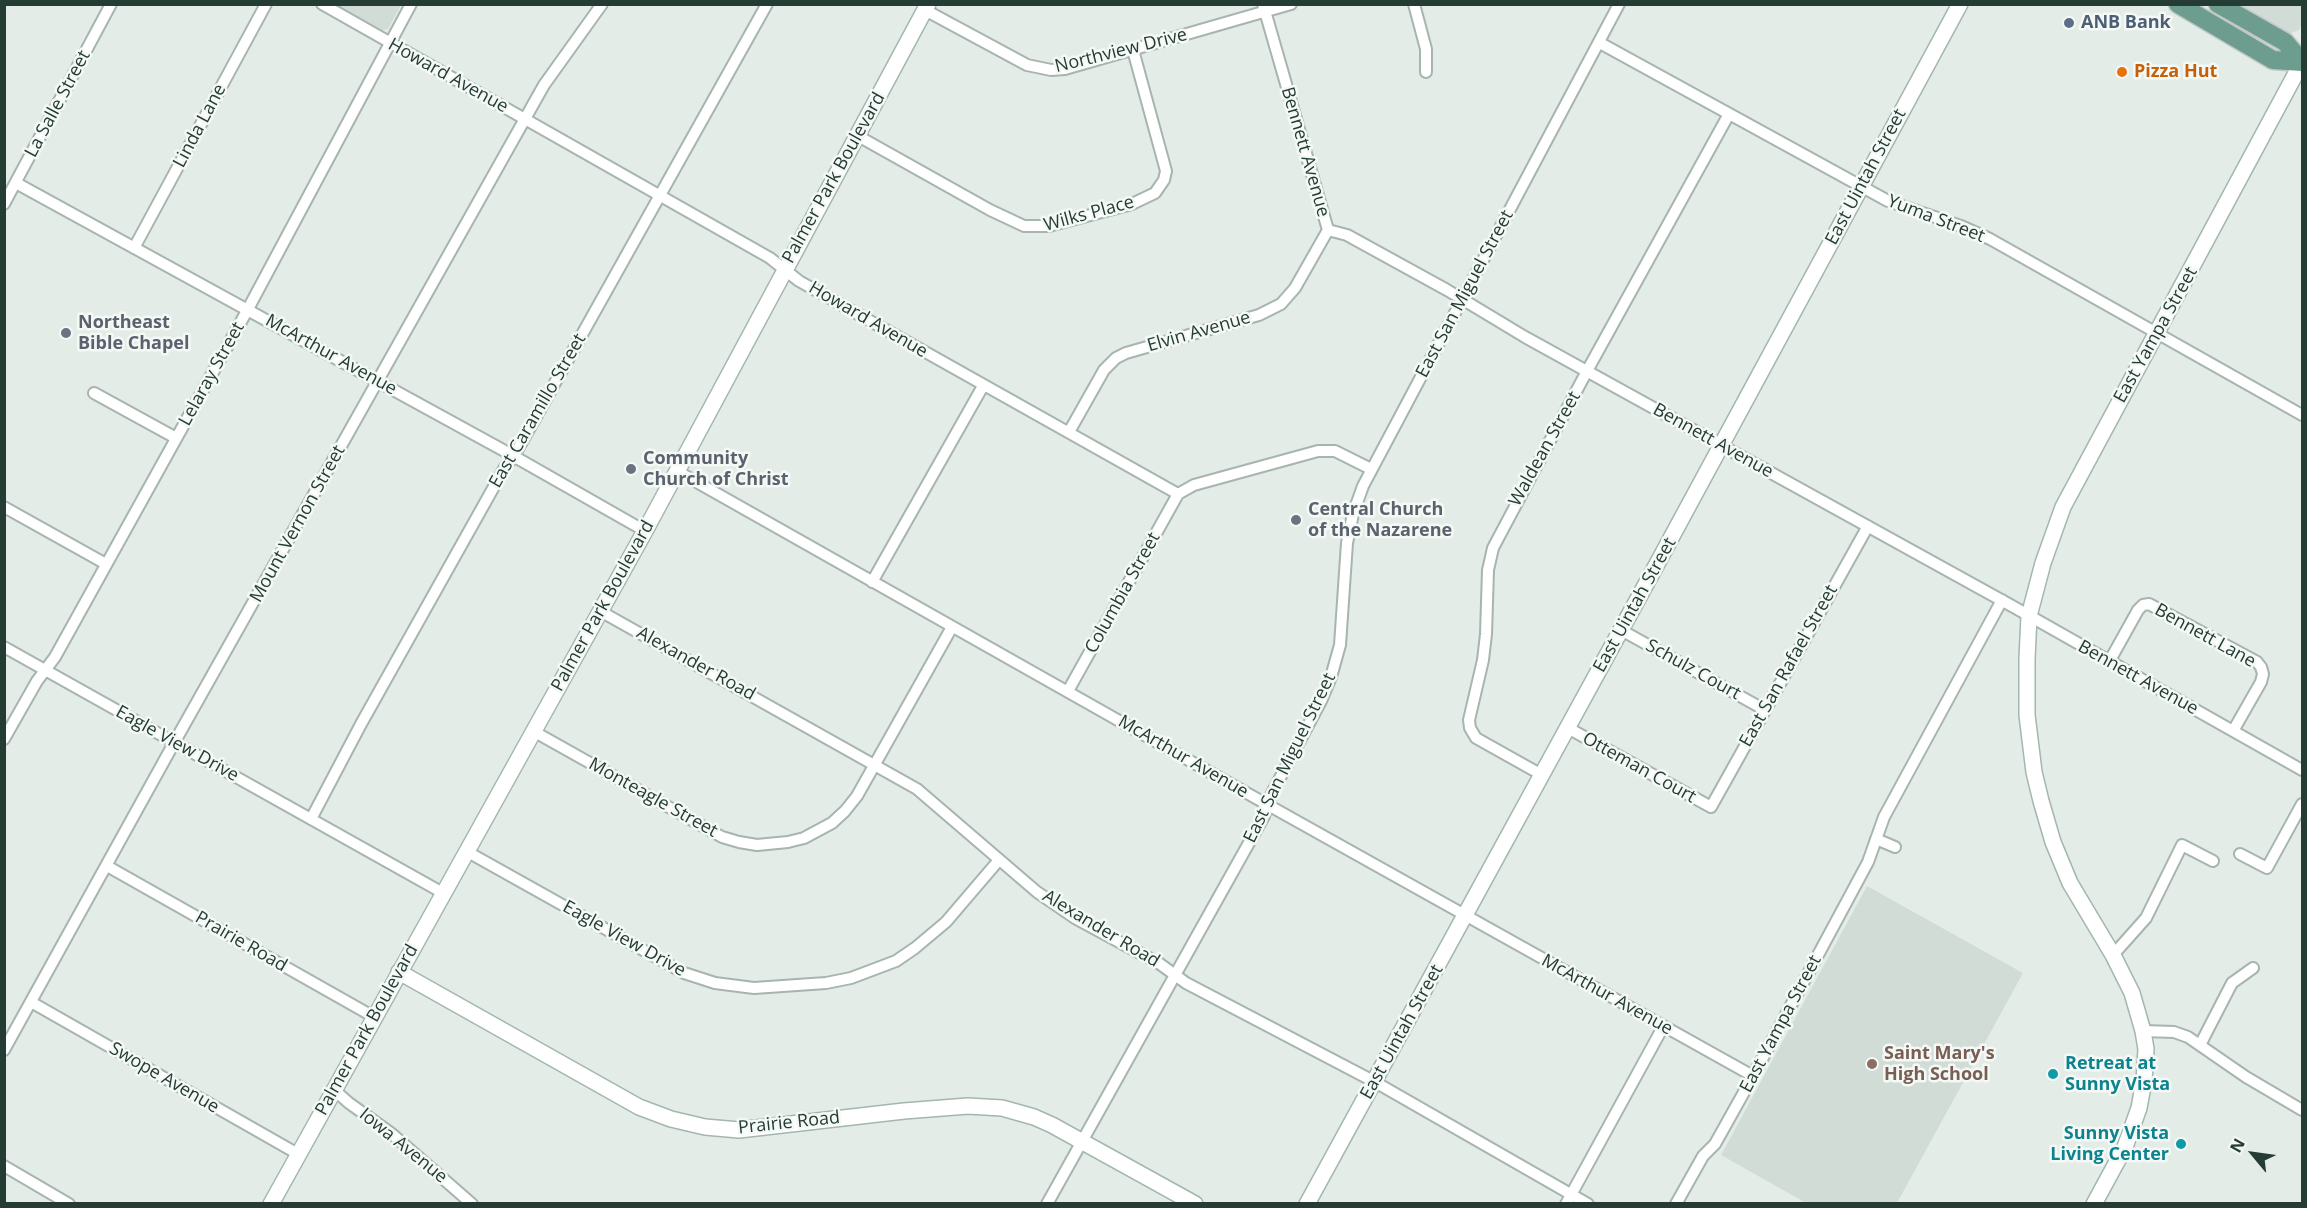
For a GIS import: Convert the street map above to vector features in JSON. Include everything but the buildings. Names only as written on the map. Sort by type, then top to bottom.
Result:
[{"type":"main road","name":"East Uintah Street","points":[[1307,1203],[1542,776],[1960,4]]},
{"type":"main road","points":[[2178,4],[2273,60],[2302,62],[2285,42],[2217,4]]},
{"type":"main road","name":"Palmer Park Boulevard","points":[[272,1203],[333,1089],[645,531],[927,7]]},
{"type":"main road","name":"East Yampa Street","points":[[2094,1203],[2125,1147],[2139,1108],[2146,1062],[2143,1031],[2132,993],[2114,956],[2070,883],[2053,842],[2041,801],[2034,772],[2027,715],[2026,659],[2030,616],[2043,563],[2063,507],[2302,63]]},
{"type":"main road","name":"Prairie Road","points":[[399,972],[639,1107],[688,1124],[739,1130],[968,1107],[1002,1108],[1052,1125],[1195,1203]]},
{"type":"street","name":"La Salle Street","points":[[4,204],[111,4]]},
{"type":"street","name":"Linda Lane","points":[[134,248],[266,4]]},
{"type":"street","name":"Howard Avenue","points":[[322,4],[770,258],[799,281],[1178,494]]},
{"type":"street","name":"Lelaray Street","points":[[4,739],[46,670],[248,309],[411,4]]},
{"type":"street","name":"Mount Vernon Street","points":[[4,1050],[544,85],[602,4]]},
{"type":"street","name":"East Caramillo Street","points":[[311,819],[361,724],[767,4]]},
{"type":"street","name":"Northview Drive","points":[[927,7],[1014,58],[1040,69],[1065,69],[1264,8],[1292,4]]},
{"type":"street","points":[[1414,4],[1426,49],[1426,72]]},
{"type":"street","name":"East San Miguel Street","points":[[1047,1203],[1264,816],[1274,788],[1321,701],[1331,677],[1342,629],[1347,543],[1353,514],[1371,469],[1619,4]]},
{"type":"street","name":"Bennett Avenue","points":[[1264,8],[1328,230],[1347,235],[2302,770]]},
{"type":"street","name":"Yuma Street","points":[[1600,43],[1899,206],[1976,232],[2302,415]]},
{"type":"street","name":"Wilks Place","points":[[858,136],[990,210],[1024,226],[1049,226],[1132,204],[1155,193],[1164,180],[1166,171],[1133,50]]},
{"type":"street","name":"Waldean Street","points":[[1542,776],[1476,738],[1470,728],[1469,720],[1483,660],[1488,570],[1493,549],[1587,371],[1729,114]]},
{"type":"street","name":"McArthur Avenue","points":[[16,183],[379,381],[645,531]]},
{"type":"street","name":"Elvin Avenue","points":[[1069,432],[1104,370],[1116,358],[1126,353],[1259,315],[1281,304],[1296,288],[1328,230]]},
{"type":"street","points":[[872,582],[983,386]]},
{"type":"street","points":[[94,393],[176,438]]},
{"type":"street","points":[[1178,494],[1194,485],[1318,451],[1335,451],[1371,469]]},
{"type":"street","name":"McArthur Avenue","points":[[677,471],[1268,806],[1753,1076]]},
{"type":"street","name":"Columbia Street","points":[[1068,691],[1178,494]]},
{"type":"street","points":[[4,507],[106,564]]},
{"type":"street","name":"East San Rafael Street","points":[[1711,807],[1868,526]]},
{"type":"street","name":"East Yampa Street","points":[[1676,1203],[1703,1156],[1715,1144],[1753,1076],[1868,862],[1884,817],[2002,600]]},
{"type":"street","name":"Bennett Lane","points":[[2109,662],[2138,610],[2143,605],[2149,604],[2257,662],[2263,674],[2261,681],[2233,731]]},
{"type":"street","name":"Alexander Road","points":[[600,610],[876,764],[916,789],[1037,892],[1075,918],[1160,964],[1186,983],[1375,1082],[1569,1199],[1588,1203]]},
{"type":"street","name":"Monteagle Street","points":[[533,731],[710,831],[739,842],[757,845],[804,838],[832,823],[857,796],[951,627]]},
{"type":"street","name":"Schulz Court","points":[[1621,630],[1765,710]]},
{"type":"street","name":"Eagle View Drive","points":[[4,647],[443,894]]},
{"type":"street","name":"Otteman Court","points":[[1568,728],[1711,807]]},
{"type":"street","points":[[2240,854],[2267,868],[2302,804]]},
{"type":"street","points":[[1876,839],[1895,847]]},
{"type":"street","points":[[2114,956],[2146,918],[2182,845],[2212,861]]},
{"type":"street","name":"Eagle View Drive","points":[[466,851],[684,973],[715,983],[754,988],[826,983],[860,975],[896,961],[946,922],[999,860]]},
{"type":"street","name":"Prairie Road","points":[[107,866],[374,1017]]},
{"type":"street","points":[[2200,1045],[2232,983],[2253,968]]},
{"type":"street","name":"Swope Avenue","points":[[31,1002],[298,1154]]},
{"type":"street","points":[[1569,1199],[1664,1027]]},
{"type":"street","points":[[2143,1031],[2180,1034],[2302,1110]]},
{"type":"street","name":"Iowa Avenue","points":[[333,1089],[392,1134],[472,1203]]},
{"type":"street","points":[[4,1166],[69,1203]]},
{"type":"shaded area","points":[[401,4],[388,29],[382,30],[336,5]]},
{"type":"shaded area","points":[[2231,5],[2302,5],[2302,24],[2299,30],[2288,34]]},
{"type":"shaded area","name":"Saint Mary's High School","points":[[1867,886],[2023,973],[1897,1203],[1806,1203],[1721,1155]]},
{"type":"place","name":"ANB Bank","points":[[2069,23]]},
{"type":"place","name":"Pizza Hut","points":[[2122,72]]},
{"type":"place","name":"Northeast Bible Chapel","points":[[66,333]]},
{"type":"place","name":"Community Church of Christ","points":[[631,469]]},
{"type":"place","name":"Central Church of the Nazarene","points":[[1296,520]]},
{"type":"place","name":"Saint Mary's High School","points":[[1872,1064]]},
{"type":"place","name":"Retreat at Sunny Vista","points":[[2053,1074]]},
{"type":"place","name":"Sunny Vista Living Center","points":[[2181,1144]]}]
